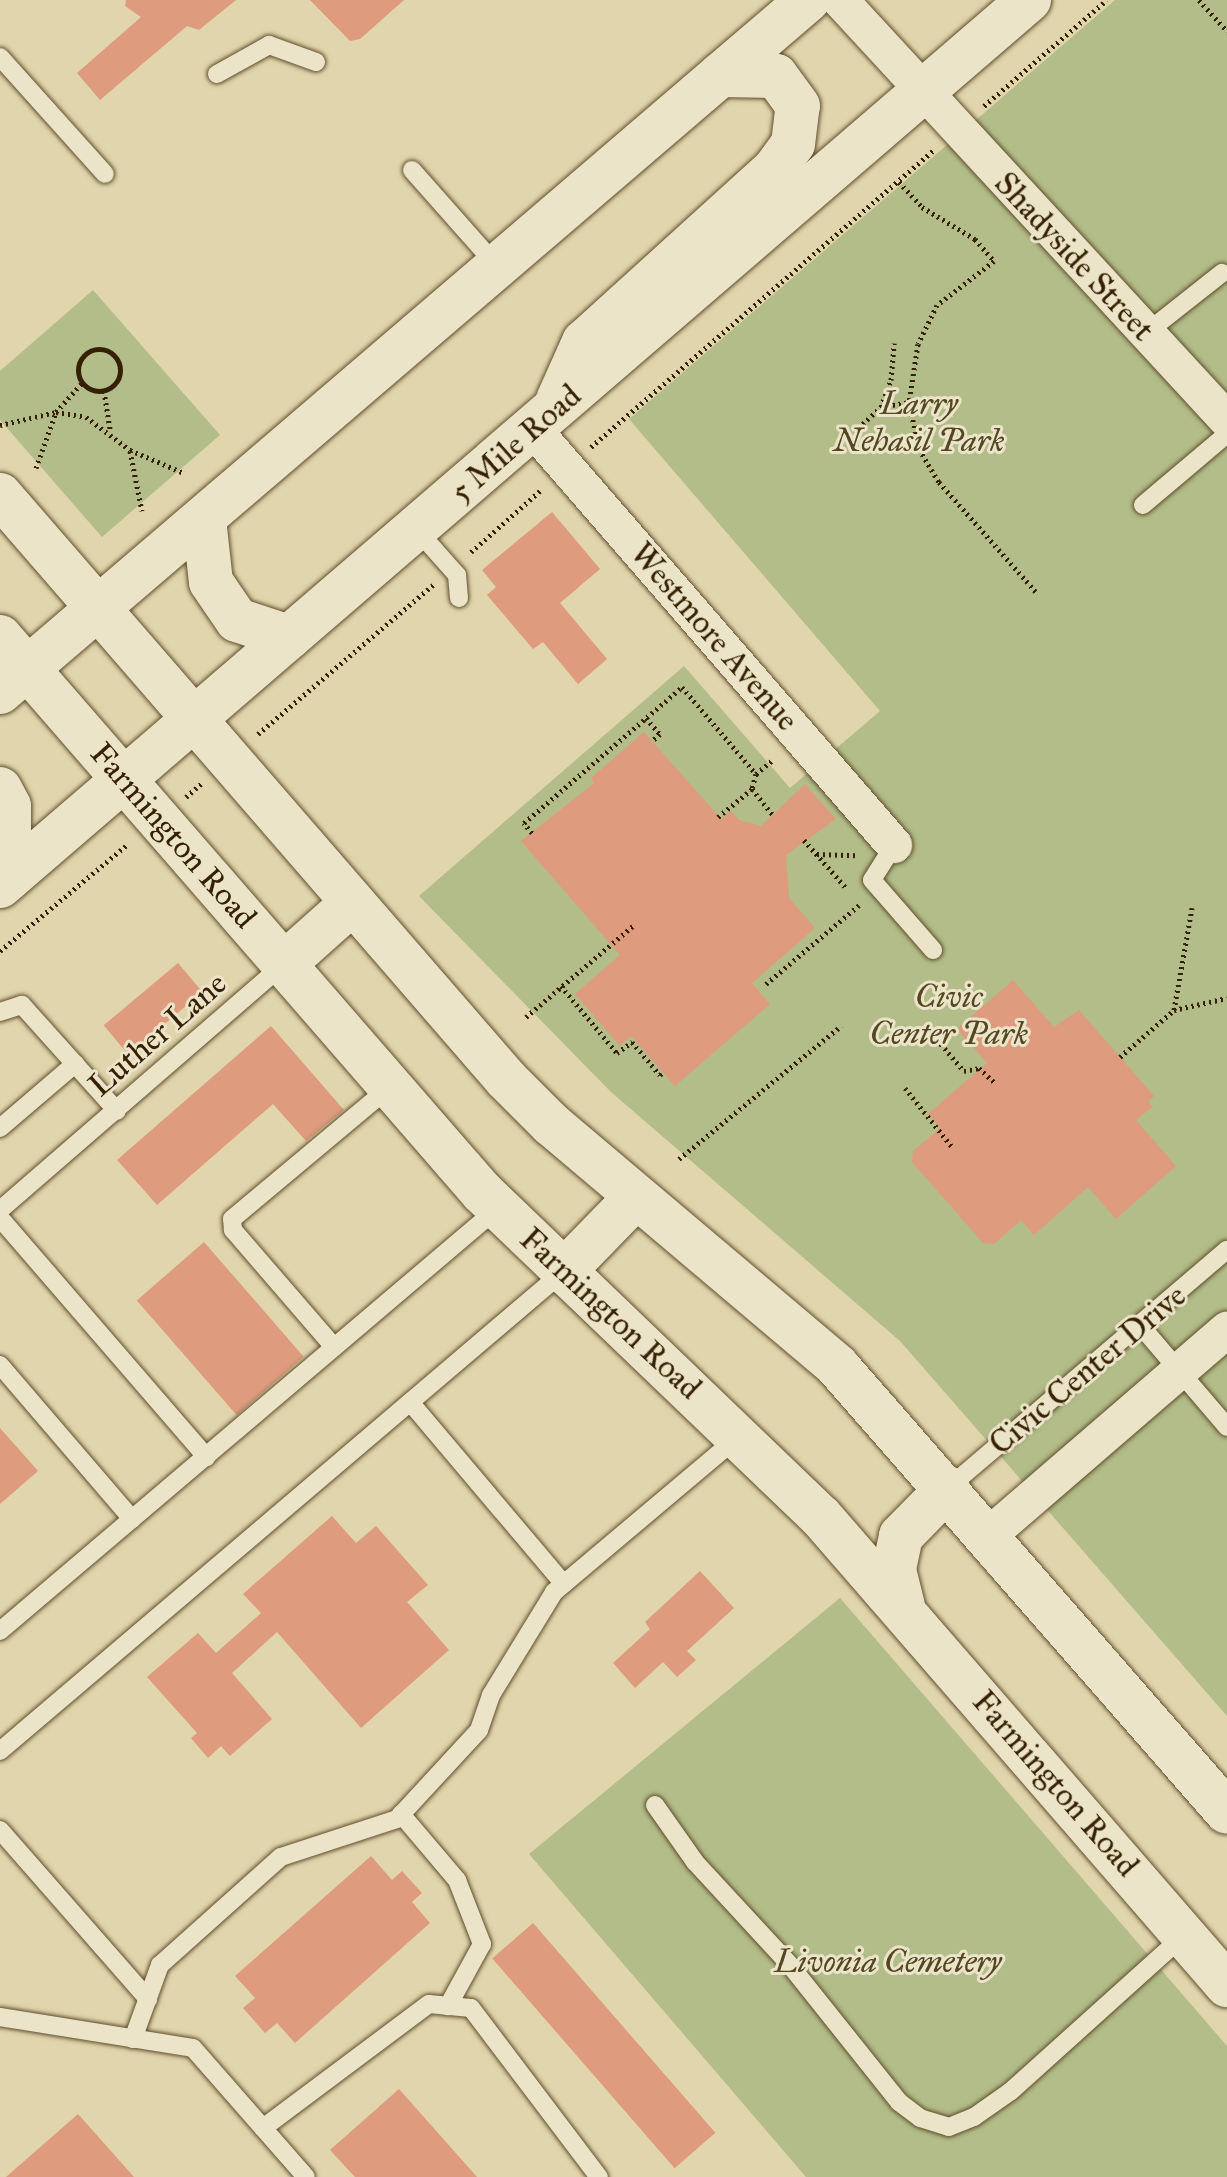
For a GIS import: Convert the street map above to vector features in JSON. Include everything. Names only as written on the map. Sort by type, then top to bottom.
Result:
[{"type":"main road","points":[[14,681],[808,0]]},
{"type":"main road","name":"5 Mile Road","points":[[5,882],[1029,0]]},
{"type":"main road","points":[[543,421],[584,342],[774,170],[793,144],[798,106],[776,76],[720,75]]},
{"type":"main road","points":[[0,495],[351,904],[506,1079],[636,1197],[837,1366],[948,1488],[1227,1812]]},
{"type":"main road","points":[[204,519],[211,582],[237,620],[289,637]]},
{"type":"main road","name":"Farmington Road","points":[[0,637],[14,681],[125,779],[498,1208],[739,1436],[903,1606],[1227,1985]]},
{"type":"main road","points":[[0,789],[9,806],[5,882]]},
{"type":"main road","points":[[284,964],[351,904]]},
{"type":"main road","points":[[563,1272],[636,1197]]},
{"type":"main road","points":[[903,1606],[894,1569],[901,1536],[948,1488]]},
{"type":"street","name":"Shadyside Street","points":[[840,0],[922,93],[1227,420]]},
{"type":"street","name":"Westmore Avenue","points":[[543,421],[894,845]]},
{"type":"street","name":"Civic Center Drive","points":[[988,1536],[1182,1373],[1227,1330]]},
{"type":"lane","points":[[217,74],[269,45],[316,62]]},
{"type":"lane","points":[[0,57],[105,174]]},
{"type":"lane","points":[[412,170],[497,266]]},
{"type":"lane","points":[[1146,333],[1222,273]]},
{"type":"lane","points":[[1143,505],[1227,434]]},
{"type":"lane","points":[[417,530],[457,575],[459,598]]},
{"type":"lane","points":[[894,845],[872,880],[933,950]]},
{"type":"lane","name":"Luther Lane","points":[[0,1210],[284,964]]},
{"type":"lane","points":[[0,1012],[22,1005],[117,1111]]},
{"type":"lane","points":[[0,1128],[75,1064]]},
{"type":"lane","points":[[334,1347],[233,1230],[232,1219],[390,1087]]},
{"type":"lane","points":[[0,1631],[498,1208]]},
{"type":"lane","points":[[0,1218],[206,1457]]},
{"type":"lane","name":"Civic Center Drive","points":[[948,1488],[1227,1250]]},
{"type":"lane","points":[[0,1751],[563,1272]]},
{"type":"lane","points":[[1140,1325],[1227,1427]]},
{"type":"lane","points":[[0,1365],[132,1519]]},
{"type":"lane","points":[[410,1402],[564,1584]]},
{"type":"lane","points":[[133,2039],[160,1965],[281,1857],[401,1814],[479,1730],[491,1695],[564,1584],[739,1436]]},
{"type":"lane","points":[[655,1805],[695,1862],[789,1964],[899,2102],[920,2118],[949,2127],[974,2117],[1011,2091],[1184,1935]]},
{"type":"lane","points":[[401,1814],[457,1880],[482,1944],[448,2006]]},
{"type":"lane","points":[[0,1830],[148,1999]]},
{"type":"lane","points":[[263,2128],[429,2004],[471,2008],[599,2177]]},
{"type":"lane","points":[[0,2017],[193,2048],[306,2177]]},
{"type":"path","points":[[1199,0],[1227,31]]},
{"type":"path","points":[[899,182],[922,207],[975,239],[994,261],[937,305],[918,344],[909,402],[919,449],[939,482],[1037,593]]},
{"type":"path","points":[[854,432],[881,407],[891,380],[894,343]]},
{"type":"path","points":[[82,383],[77,368],[85,353],[109,352],[120,373],[104,391]]},
{"type":"path","points":[[82,383],[104,391]]},
{"type":"path","points":[[36,468],[56,412],[82,383]]},
{"type":"path","points":[[104,391],[110,431]]},
{"type":"path","points":[[881,407],[909,402]]},
{"type":"path","points":[[0,425],[56,412],[86,417],[110,431],[130,450],[184,473]]},
{"type":"path","points":[[130,450],[142,511]]},
{"type":"path","points":[[532,833],[524,823],[682,687],[756,774]]},
{"type":"path","points":[[646,718],[660,734],[652,741]]},
{"type":"path","points":[[718,817],[752,789],[756,774],[777,757]]},
{"type":"path","points":[[752,789],[774,816]]},
{"type":"path","points":[[804,840],[867,912]]},
{"type":"path","points":[[816,854],[861,855],[853,862]]},
{"type":"path","points":[[836,876],[844,869]]},
{"type":"path","points":[[766,984],[860,904]]},
{"type":"path","points":[[1174,1010],[1192,908]]},
{"type":"path","points":[[526,1017],[634,925]]},
{"type":"path","points":[[810,932],[817,940]]},
{"type":"path","points":[[561,986],[617,1053],[632,1042],[660,1075],[663,1072]]},
{"type":"path","points":[[1120,1057],[1174,1010],[1227,998]]},
{"type":"path","points":[[679,1159],[841,1026]]},
{"type":"path","points":[[929,1030],[964,1071],[979,1068],[994,1082]]},
{"type":"path","points":[[905,1088],[953,1148]]},
{"type":"green space","name":"Civic Center Park","points":[[1115,0],[1227,0],[1227,1716],[900,1341],[611,1092],[419,896],[684,666],[790,788],[880,711],[629,419]]},
{"type":"green space","points":[[93,290],[220,435],[102,537],[0,420],[0,371]]},
{"type":"green space","name":"Livonia Cemetery","points":[[840,1598],[1227,2046],[1227,2177],[806,2177],[529,1854]]},
{"type":"building","points":[[126,0],[236,0],[199,30],[187,26],[100,100],[77,73],[141,17],[125,6]]},
{"type":"building","points":[[310,0],[404,0],[360,39],[350,41]]},
{"type":"building","points":[[552,512],[600,569],[560,603],[607,659],[578,684],[543,642],[533,649],[487,595],[496,587],[482,570]]},
{"type":"building","points":[[644,732],[721,819],[731,811],[739,820],[761,826],[805,784],[836,819],[786,855],[789,898],[815,928],[752,983],[770,1004],[675,1086],[631,1036],[620,1046],[575,994],[620,955],[521,841],[594,783],[591,778]]},
{"type":"building","points":[[178,963],[202,992],[128,1054],[104,1025]]},
{"type":"building","points":[[1013,980],[1054,1027],[1079,1010],[1154,1096],[1148,1101],[1152,1107],[1136,1120],[1176,1166],[1116,1219],[1088,1187],[1034,1235],[1021,1220],[994,1244],[983,1243],[912,1162],[913,1151],[940,1128],[928,1114],[987,1063],[957,1029]]},
{"type":"building","points":[[271,1026],[344,1110],[306,1141],[273,1104],[157,1205],[117,1160]]},
{"type":"building","points":[[204,1242],[304,1357],[237,1415],[137,1300]]},
{"type":"building","points":[[0,1428],[38,1471],[0,1504]]},
{"type":"building","points":[[332,1516],[356,1543],[376,1526],[428,1585],[407,1602],[449,1650],[361,1728],[277,1632],[232,1673],[272,1719],[230,1756],[221,1746],[208,1758],[191,1738],[197,1733],[147,1677],[198,1633],[216,1653],[261,1613],[243,1594]]},
{"type":"building","points":[[700,1571],[734,1608],[687,1651],[696,1660],[677,1677],[663,1662],[635,1688],[613,1663],[650,1629],[645,1622]]},
{"type":"building","points":[[371,1856],[392,1880],[402,1871],[422,1893],[412,1902],[430,1923],[295,2043],[277,2023],[265,2033],[243,2008],[255,1998],[235,1976]]},
{"type":"building","points":[[533,1923],[715,2133],[675,2168],[492,1958]]},
{"type":"building","points":[[399,2089],[477,2177],[355,2177],[330,2150]]},
{"type":"building","points":[[78,2114],[134,2177],[6,2177]]},
{"type":"park label","name":"Larry Nehasil Park","points":[[919,424]]}]
